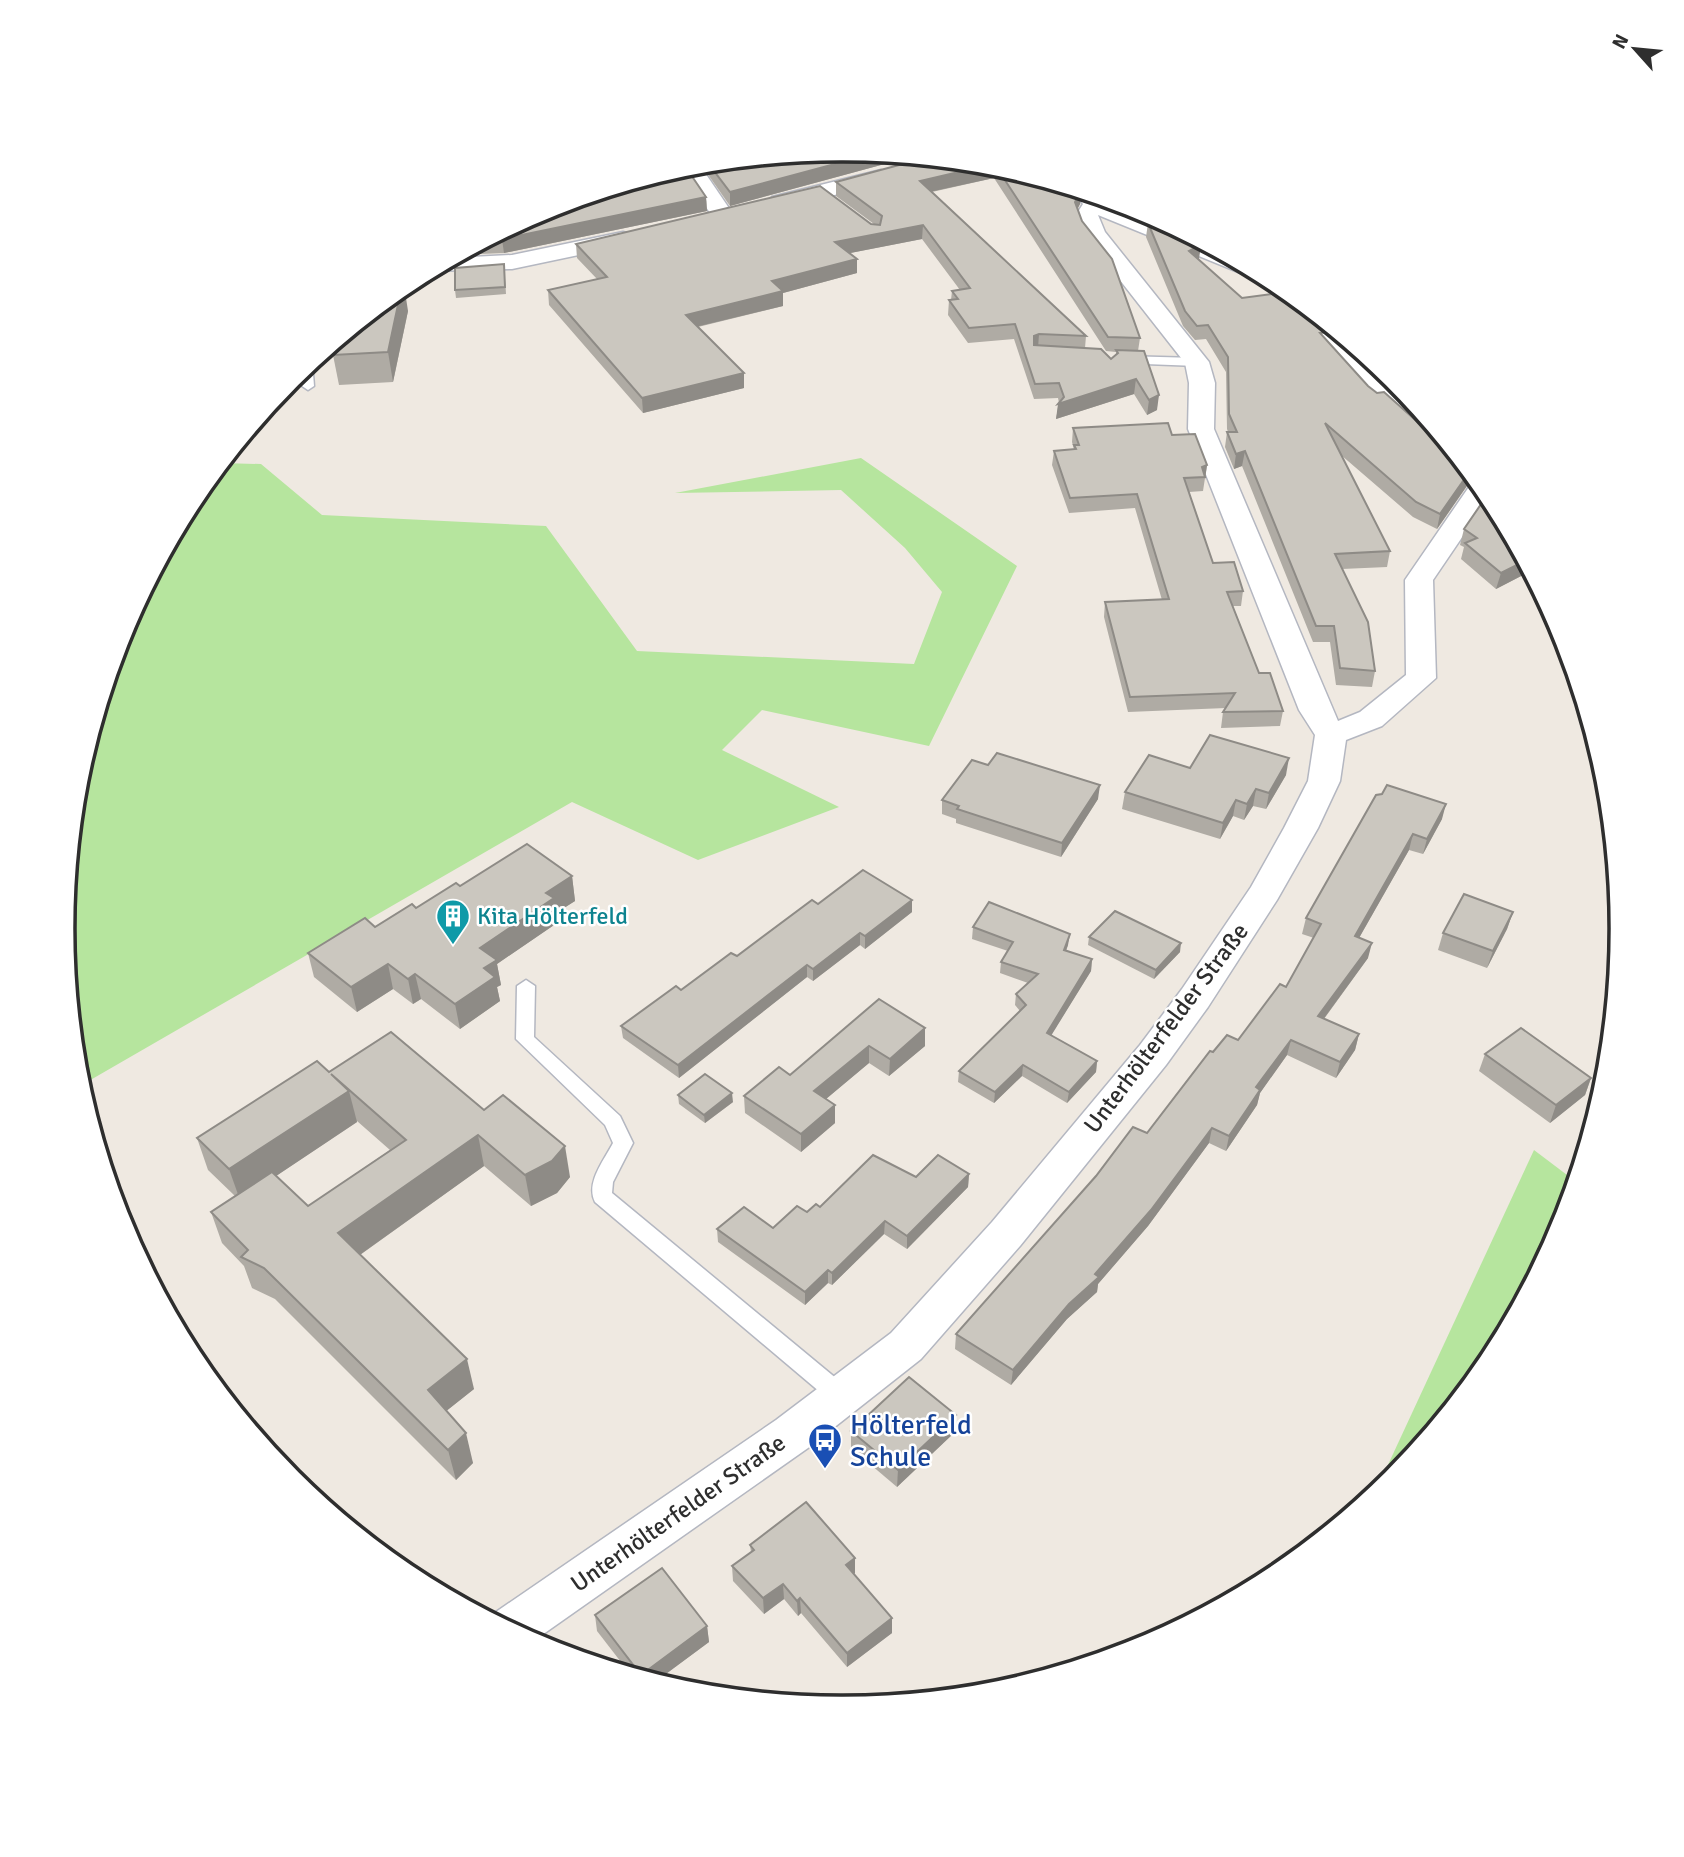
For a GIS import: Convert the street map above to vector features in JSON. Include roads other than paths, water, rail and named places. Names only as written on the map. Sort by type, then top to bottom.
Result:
[{"type":"street","points":[[699,222],[825,196],[919,166]]},
{"type":"street","points":[[696,175],[724,216]]},
{"type":"street","points":[[1088,202],[1087,215],[1094,233],[1197,362],[1202,383],[1201,429],[1204,438],[1315,710],[1331,735],[1371,719],[1421,678],[1419,580],[1476,498]]},
{"type":"street","points":[[458,265],[512,262],[647,234]]},
{"type":"street","points":[[1361,365],[1421,427]]},
{"type":"street","name":"Unterhölterfelder Straße","points":[[519,1623],[792,1434],[905,1346],[1006,1234],[1153,1055],[1243,926],[1295,839],[1324,781],[1331,735]]},
{"type":"lane","points":[[906,164],[913,168]]},
{"type":"lane","points":[[1109,359],[1197,362]]},
{"type":"lane","points":[[308,378],[308,386]]},
{"type":"lane","points":[[526,986],[525,1039],[613,1121],[623,1143],[603,1182],[602,1195],[841,1396]]},
{"type":"place","name":"Kita Hölterfeld","points":[[453,946]]},
{"type":"place","name":"Hölterfeld Schule","points":[[825,1470]]}]
